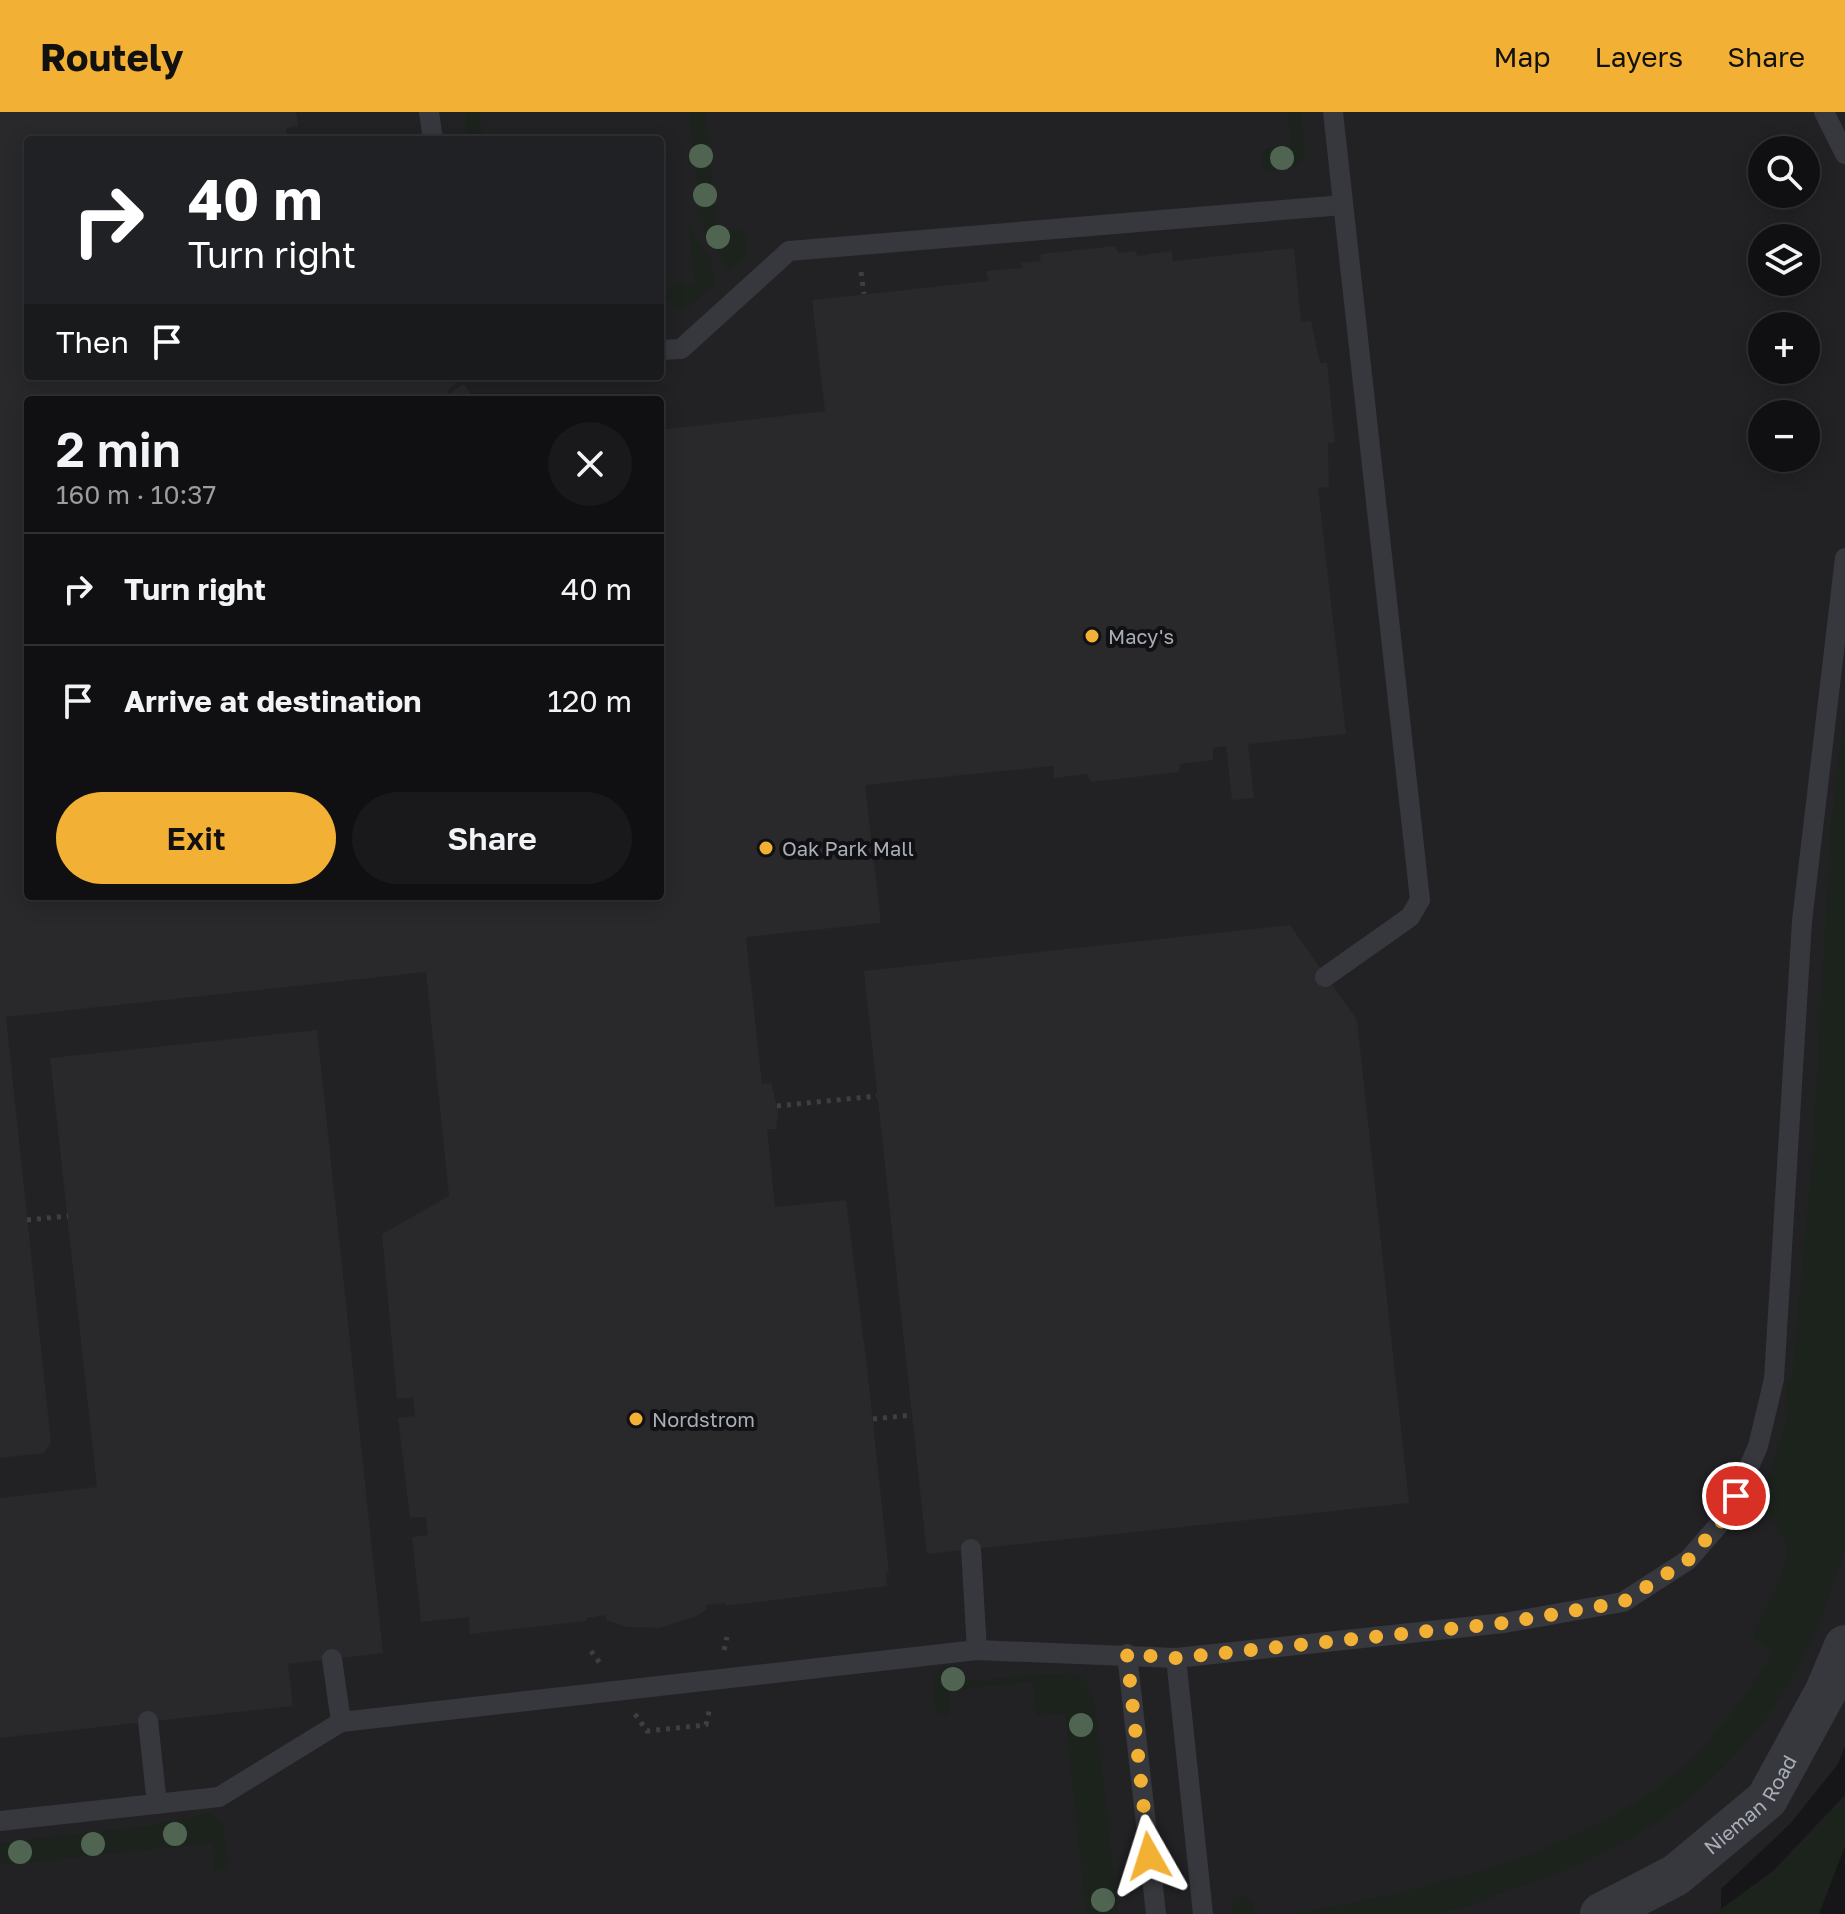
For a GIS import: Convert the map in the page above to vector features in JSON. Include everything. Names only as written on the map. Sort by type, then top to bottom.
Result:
[{"type":"street","name":"Nieman Road","points":[[1601,1914],[1676,1875],[1767,1799],[1836,1695],[1845,1646]]},
{"type":"lane","points":[[429,112],[432,136]]},
{"type":"lane","points":[[1325,977],[1410,917],[1420,900],[1333,112]]},
{"type":"lane","points":[[1824,112],[1845,154]]},
{"type":"lane","points":[[664,350],[681,349],[789,251],[1343,205]]},
{"type":"lane","points":[[0,1821],[219,1797],[341,1722],[977,1650],[1176,1658],[1504,1623],[1623,1602],[1688,1560],[1729,1513],[1758,1446],[1774,1379],[1802,921],[1845,558]]},
{"type":"lane","points":[[971,1549],[977,1650]]},
{"type":"lane","points":[[1127,1654],[1156,1914]]},
{"type":"lane","points":[[1176,1658],[1203,1914]]},
{"type":"lane","points":[[332,1659],[341,1722]]},
{"type":"lane","points":[[148,1721],[157,1804]]},
{"type":"path","points":[[861,269],[864,294]]},
{"type":"path","points":[[777,1106],[877,1096]]},
{"type":"path","points":[[27,1220],[68,1216]]},
{"type":"path","points":[[873,1419],[912,1415]]},
{"type":"shaded area","points":[[0,112],[1845,112],[1845,1746],[1838,1764],[1790,1824],[1721,1889],[1721,1914],[0,1914]]},
{"type":"shaded area","points":[[465,112],[479,112],[482,136],[468,136]]},
{"type":"shaded area","points":[[689,112],[705,112],[718,232],[740,229],[748,235],[744,258],[727,274],[702,227]]},
{"type":"shaded area","points":[[1288,112],[1302,112],[1305,157],[1296,168],[1266,172],[1262,165],[1262,149],[1291,145]]},
{"type":"shaded area","points":[[688,225],[711,258],[714,285],[688,308],[678,309],[666,298],[668,286],[694,283]]},
{"type":"shaded area","points":[[1845,708],[1845,1549],[1823,1612],[1797,1668],[1765,1718],[1728,1763],[1685,1801],[1636,1835],[1581,1863],[1454,1910],[1432,1914],[1292,1914],[1391,1894],[1496,1866],[1594,1826],[1639,1800],[1692,1758],[1730,1715],[1773,1652],[1753,1637],[1780,1579],[1786,1555],[1783,1536],[1765,1512],[1761,1500],[1783,1433],[1788,1410],[1785,1386],[1792,1377],[1812,1160],[1831,825]]},
{"type":"shaded area","points":[[960,1666],[965,1681],[1070,1673],[1084,1679],[1094,1697],[1118,1914],[1083,1914],[1086,1913],[1065,1713],[1037,1715],[1032,1681],[949,1691],[950,1711],[945,1717],[936,1714],[933,1679],[944,1667]]},
{"type":"shaded area","points":[[1845,1795],[1845,1846],[1819,1914],[1714,1914],[1773,1871]]},
{"type":"shaded area","points":[[210,1813],[223,1823],[228,1863],[223,1871],[214,1870],[212,1843],[0,1865],[0,1843],[149,1826]]},
{"type":"shaded area","points":[[1247,1896],[1253,1904],[1254,1914],[1233,1914],[1232,1898]]},
{"type":"building","name":"Oak Park Mall","points":[[0,112],[296,112],[298,126],[286,128],[287,136],[24,136],[24,380],[460,380],[447,390],[449,394],[464,384],[472,396],[24,396],[24,900],[664,900],[664,430],[825,411],[812,300],[988,281],[986,271],[1022,268],[1021,263],[1040,261],[1041,254],[1115,246],[1119,253],[1136,251],[1137,256],[1172,251],[1173,261],[1294,248],[1301,322],[1311,321],[1320,363],[1327,363],[1335,442],[1328,443],[1329,487],[1318,488],[1346,734],[1248,744],[1254,798],[1232,800],[1226,746],[1213,748],[1213,760],[1180,764],[1179,772],[1091,782],[1087,774],[1054,778],[1054,766],[865,785],[881,923],[746,937],[762,1084],[771,1083],[778,1111],[776,1129],[767,1129],[775,1207],[846,1200],[889,1572],[886,1573],[887,1586],[725,1606],[725,1603],[706,1605],[707,1609],[697,1616],[659,1628],[627,1627],[606,1620],[606,1615],[587,1618],[587,1621],[470,1634],[469,1617],[421,1622],[412,1537],[428,1535],[426,1517],[410,1518],[398,1418],[415,1416],[413,1397],[397,1399],[382,1234],[449,1196],[426,972],[6,1017],[51,1443],[43,1453],[0,1458]]},
{"type":"building","points":[[1290,925],[1357,1020],[1409,1503],[927,1554],[864,971]]},
{"type":"building","points":[[317,1030],[383,1653],[288,1664],[293,1706],[0,1738],[0,1498],[97,1487],[50,1058]]},
{"type":"place","name":"Macy's","points":[[1092,636]]},
{"type":"place","name":"Oak Park Mall","points":[[766,848]]},
{"type":"place","name":"Nordstrom","points":[[636,1419]]},
{"type":"route","points":[[1149,1856],[1127,1654],[1176,1658],[1504,1623],[1623,1602],[1688,1560],[1729,1513],[1736,1496]]}]
